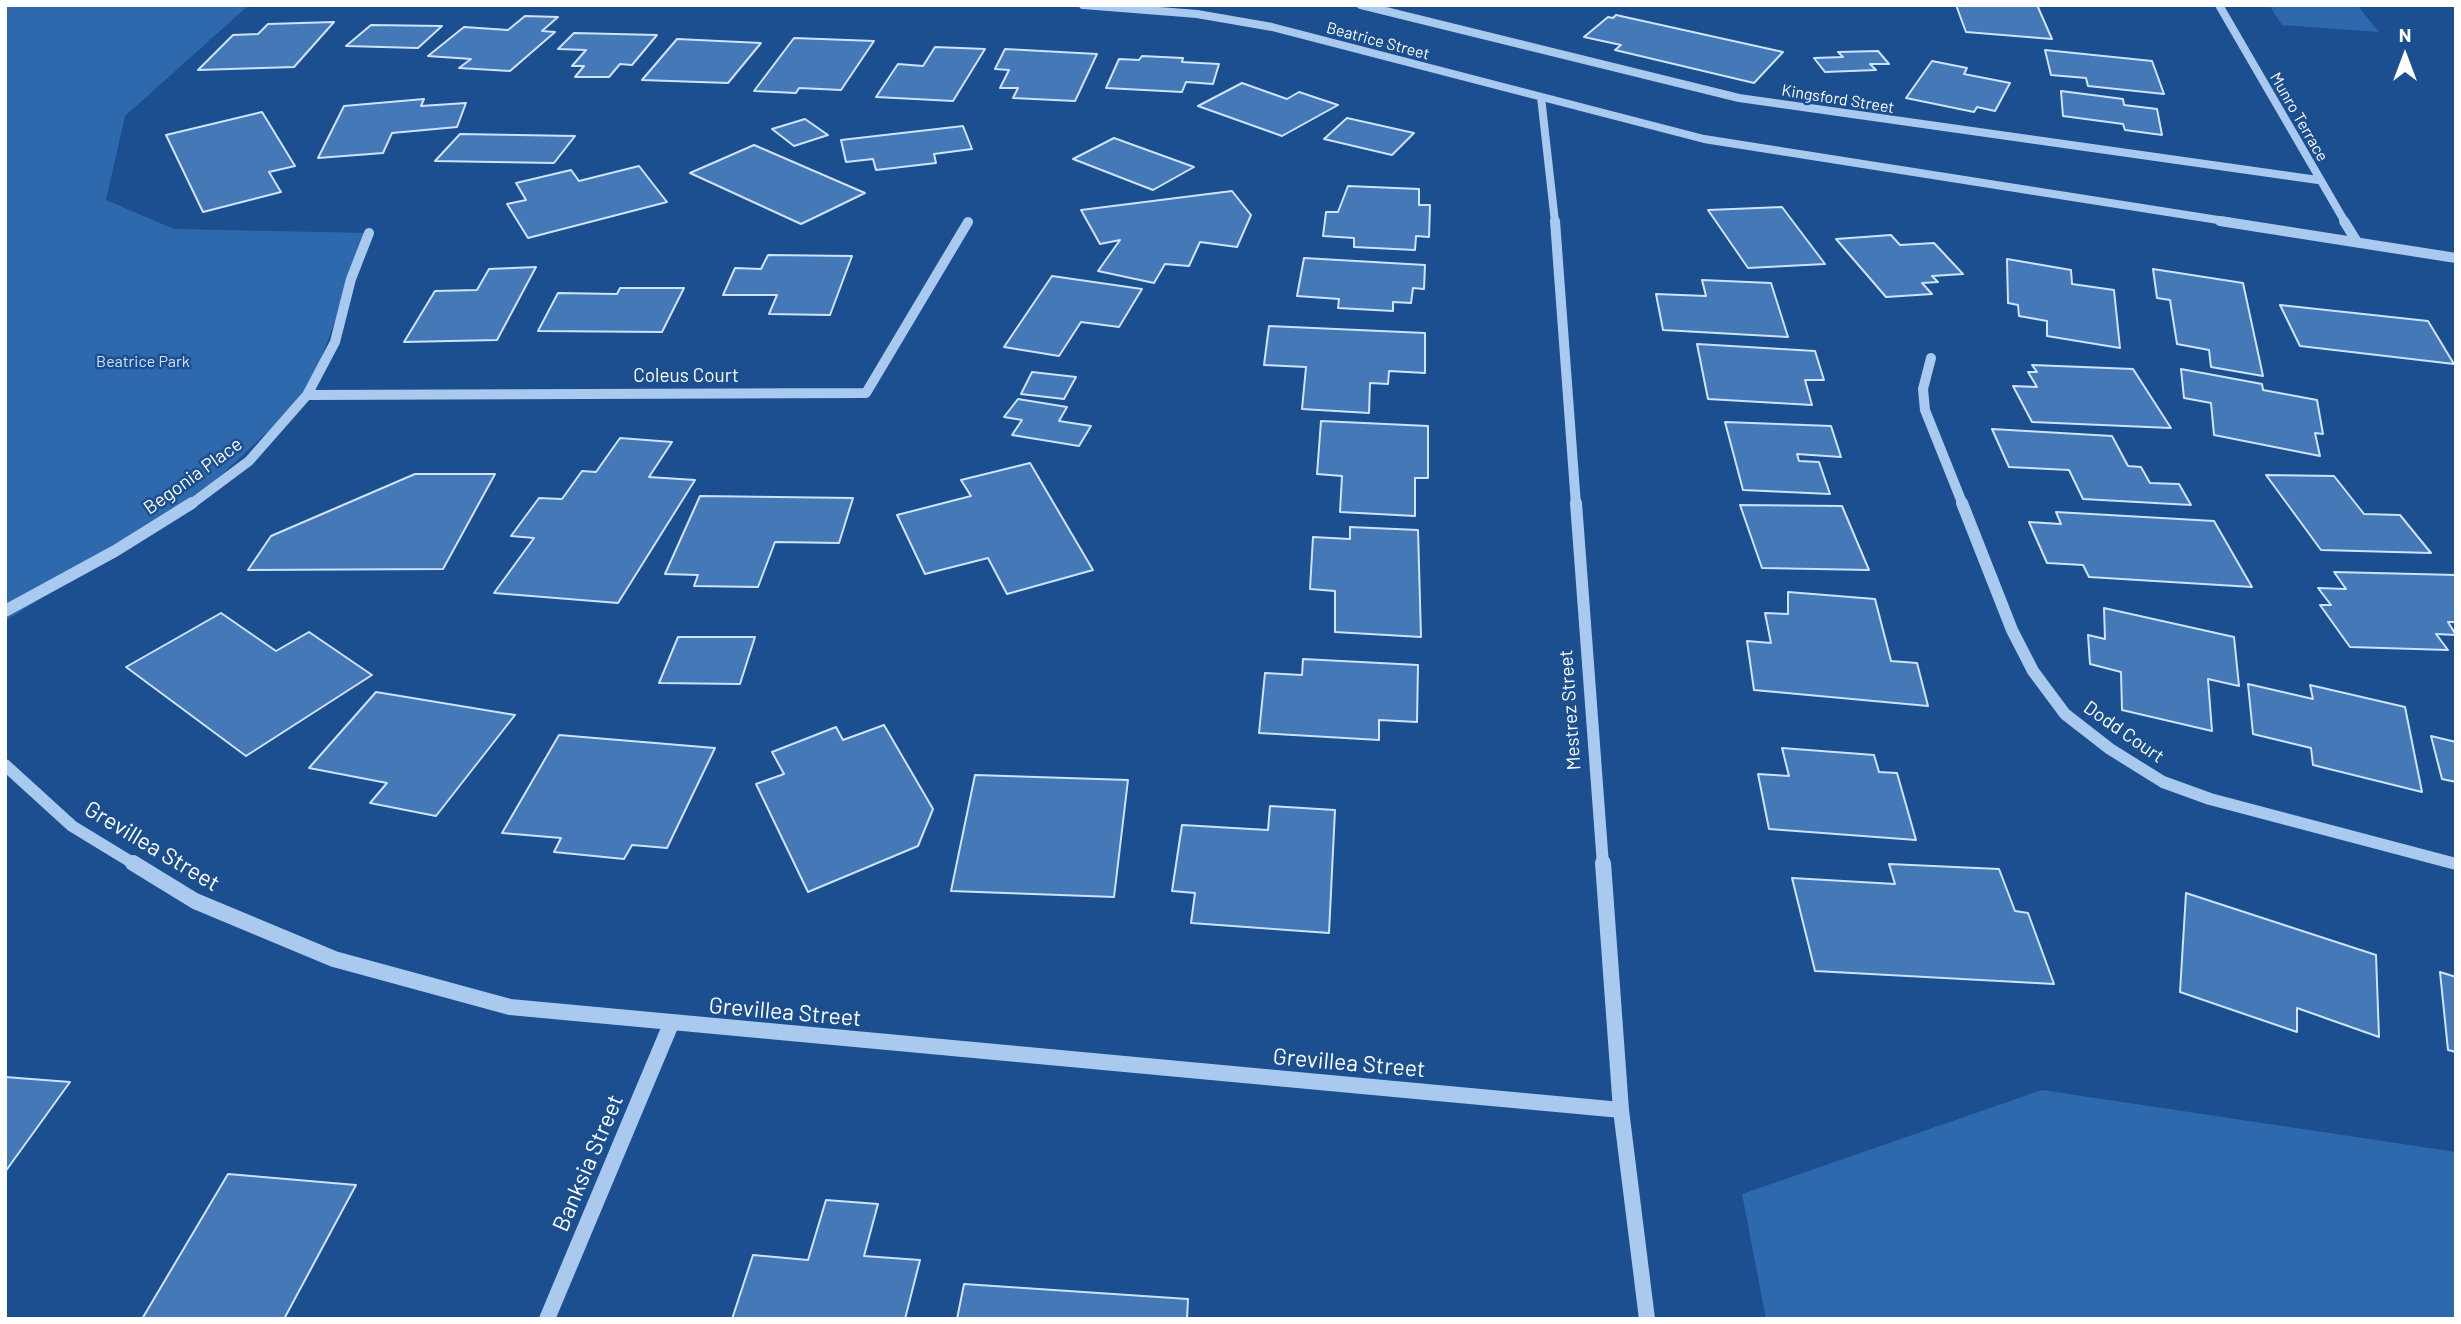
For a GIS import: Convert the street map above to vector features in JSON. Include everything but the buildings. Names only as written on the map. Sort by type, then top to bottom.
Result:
[{"type":"street","name":"Beatrice Street","points":[[1083,5],[1197,15],[1272,27],[1541,97]]},
{"type":"street","name":"Kingsford Street","points":[[1361,5],[1739,98],[2318,180]]},
{"type":"street","name":"Munro Terrace","points":[[2219,5],[2318,180],[2357,242]]},
{"type":"street","points":[[1541,97],[1704,139],[2456,258]]},
{"type":"street","name":"Mestrez Street","points":[[1541,97],[1555,218],[1620,1110],[1647,1319]]},
{"type":"street","name":"Coleus Court","points":[[307,395],[866,393],[968,222]]},
{"type":"street","name":"Begonia Place","points":[[5,611],[115,551],[187,507],[248,461],[307,395],[335,342],[351,279],[369,233]]},
{"type":"street","name":"Dodd Court","points":[[1931,358],[1923,389],[1925,410],[2012,630],[2033,671],[2065,714],[2110,749],[2163,782],[2210,799],[2456,864]]},
{"type":"street","name":"Grevillea Street","points":[[5,765],[72,826],[195,901],[334,959],[510,1007],[1620,1110]]},
{"type":"street","name":"Banksia Street","points":[[547,1319],[671,1024]]},
{"type":"green space","name":"Beatrice Park","points":[[5,5],[249,5],[125,116],[106,200],[174,229],[369,233],[307,395],[187,507],[5,621]]},
{"type":"green space","points":[[2269,5],[2357,5],[2379,32],[2282,25]]},
{"type":"green space","points":[[2042,1090],[2456,1152],[2456,1319],[1766,1319],[1742,1194]]}]
